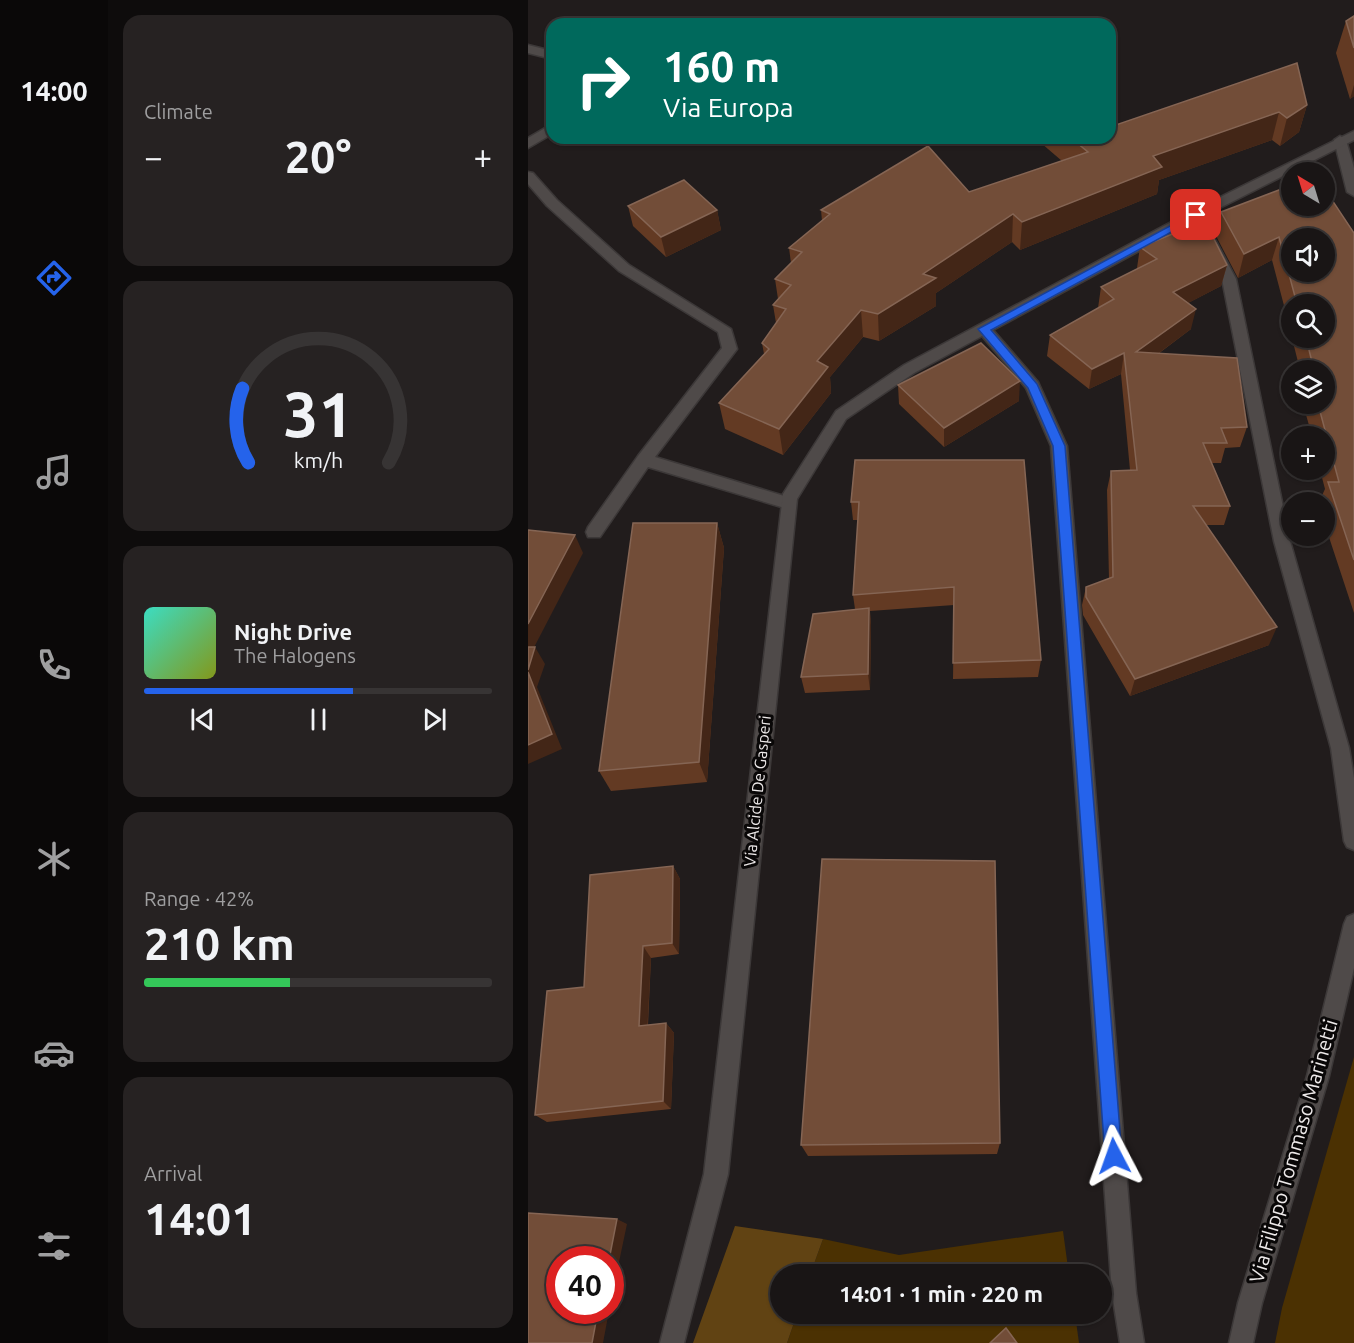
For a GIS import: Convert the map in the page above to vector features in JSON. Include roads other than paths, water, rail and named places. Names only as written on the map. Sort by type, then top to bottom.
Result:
[{"type":"main road","points":[[528,49],[546,54]]},
{"type":"main road","points":[[528,144],[546,132]]},
{"type":"main road","name":"Via Alcide De Gasperi","points":[[672,1343],[716,1174],[788,503],[841,415],[909,369],[1196,215],[1340,140],[1354,135]]},
{"type":"main road","points":[[1340,140],[1354,192]]},
{"type":"main road","points":[[528,176],[552,203],[624,268],[724,329],[730,348],[644,460],[594,532]]},
{"type":"main road","points":[[1196,215],[1229,279],[1282,541],[1340,748],[1354,841]]},
{"type":"main road","points":[[984,329],[1033,387],[1059,446],[1124,1293],[1132,1343]]},
{"type":"main road","points":[[644,460],[788,503]]},
{"type":"main road","name":"Via Filippo Tommaso Marinetti","points":[[1241,1343],[1250,1303],[1318,1076],[1354,924]]}]
